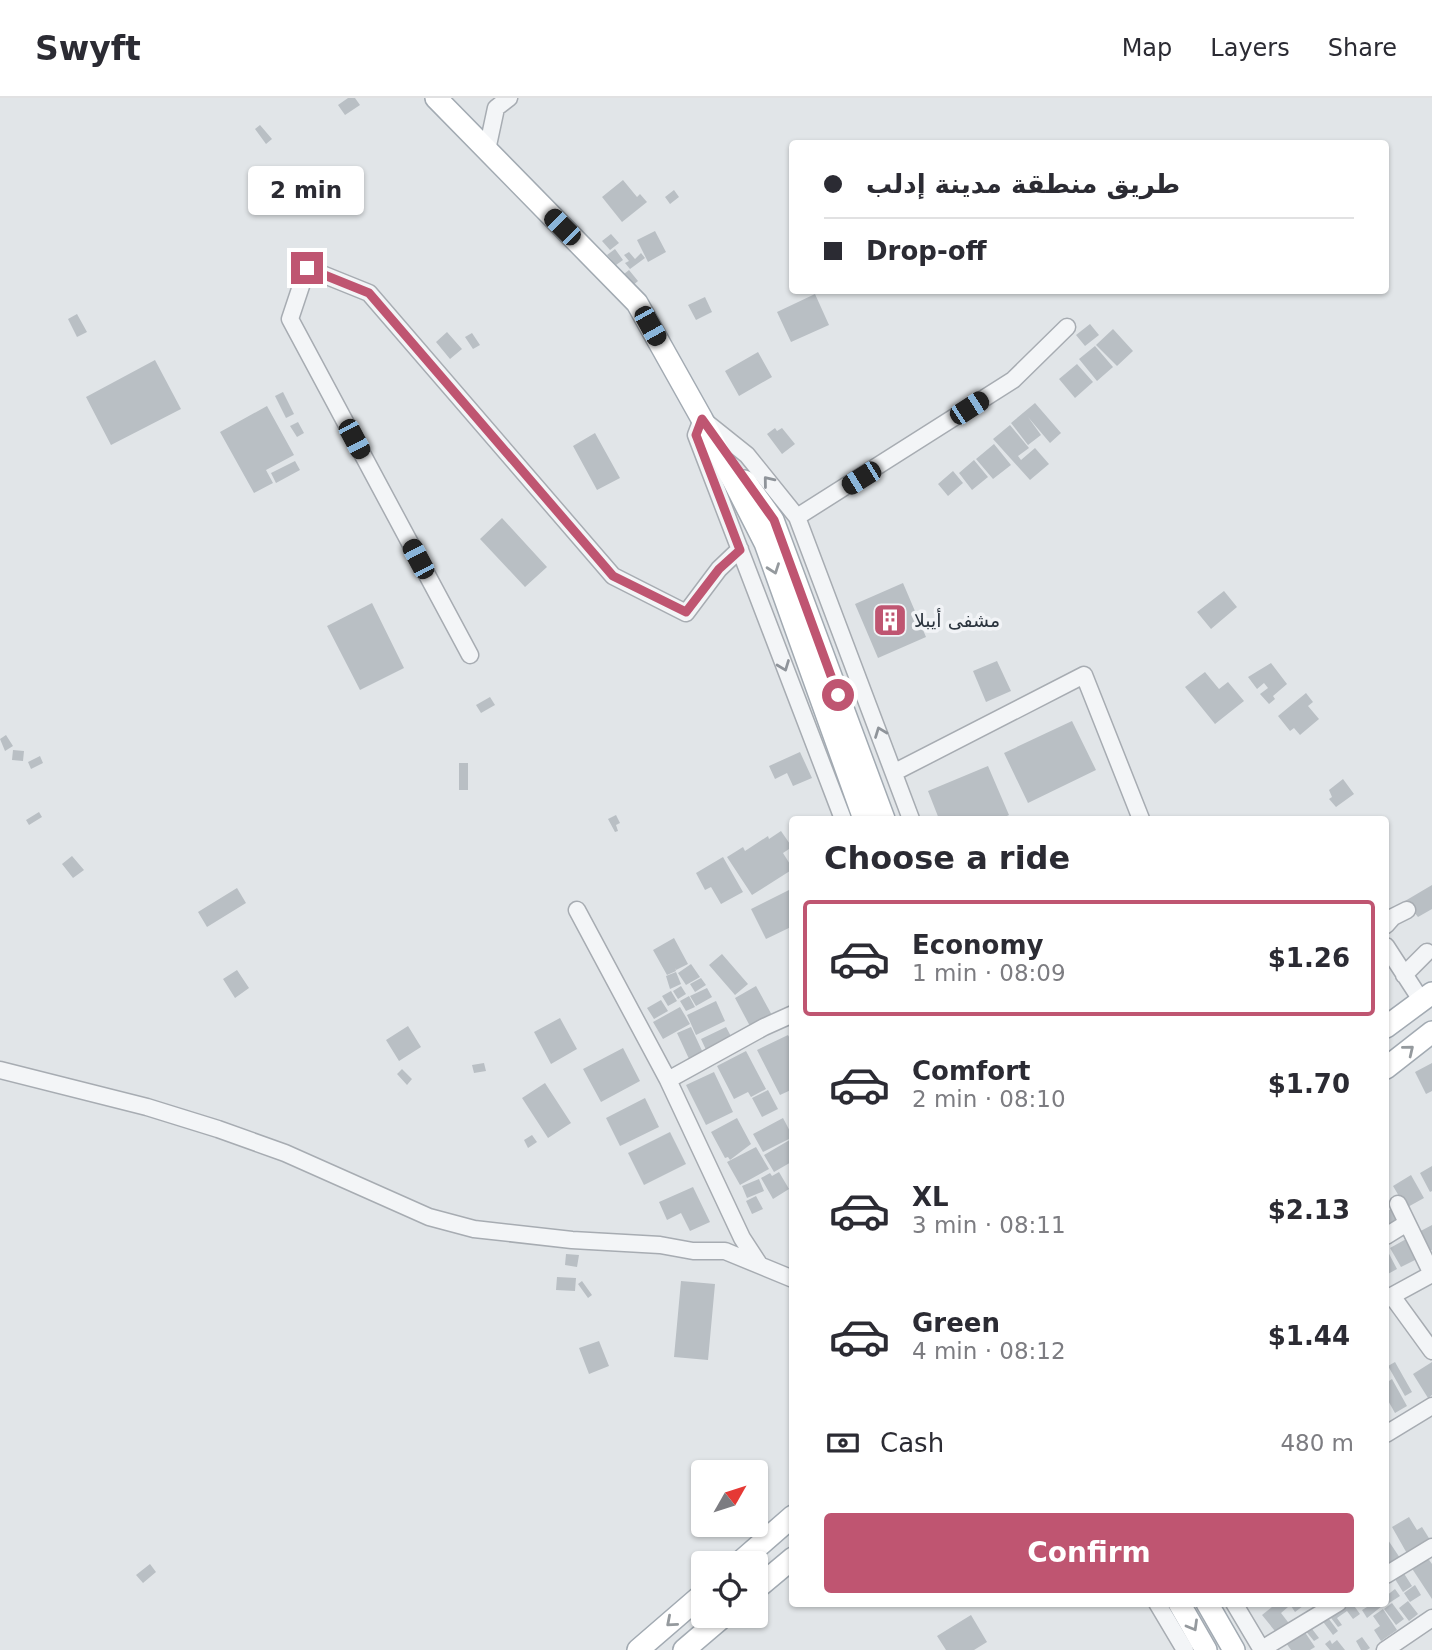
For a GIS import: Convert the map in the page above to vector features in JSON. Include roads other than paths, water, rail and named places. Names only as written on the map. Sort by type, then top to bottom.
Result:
[{"type":"main road","points":[[436,98],[637,303],[702,419],[765,542],[863,816]]},
{"type":"main road","points":[[702,419],[774,520],[883,816]]},
{"type":"main road","points":[[1389,1025],[1427,997]]},
{"type":"main road","points":[[1389,1066],[1432,1032]]},
{"type":"main road","points":[[753,1551],[789,1519]]},
{"type":"main road","points":[[768,1579],[789,1561]]},
{"type":"main road","points":[[638,1650],[691,1604]]},
{"type":"main road","points":[[1181,1607],[1206,1650]]},
{"type":"main road","points":[[1209,1607],[1234,1650]]},
{"type":"main road","points":[[684,1650],[710,1628]]},
{"type":"street","points":[[487,150],[496,108],[509,98]]},
{"type":"street","points":[[470,655],[290,318],[307,268],[369,293],[613,576],[686,612],[719,569],[740,550]]},
{"type":"street","points":[[797,517],[1013,380],[1067,327]]},
{"type":"street","points":[[841,816],[696,435],[702,419],[747,455],[797,517],[910,816]]},
{"type":"street","points":[[895,772],[1084,675],[1140,816]]},
{"type":"street","points":[[1389,922],[1407,909]]},
{"type":"street","points":[[577,910],[668,1080],[742,1238],[759,1264]]},
{"type":"street","points":[[1389,951],[1404,975],[1427,997]]},
{"type":"street","points":[[1404,975],[1427,952]]},
{"type":"street","points":[[668,1080],[789,1016]]},
{"type":"street","points":[[0,1070],[135,1103],[218,1129],[285,1153],[429,1217],[463,1226],[572,1240],[660,1245],[694,1251],[725,1251],[789,1277]]},
{"type":"street","points":[[1398,1204],[1432,1274],[1389,1297],[1432,1351]]},
{"type":"street","points":[[1389,1234],[1407,1223]]},
{"type":"street","points":[[1389,1432],[1432,1406]]},
{"type":"street","points":[[1389,1572],[1432,1547]]},
{"type":"street","points":[[1159,1607],[1185,1650]]},
{"type":"street","points":[[1236,1607],[1262,1649],[1331,1607]]},
{"type":"street","points":[[1385,1650],[1432,1618]]},
{"type":"place","name":"مشفى أيبلا","points":[[890,620]]}]
